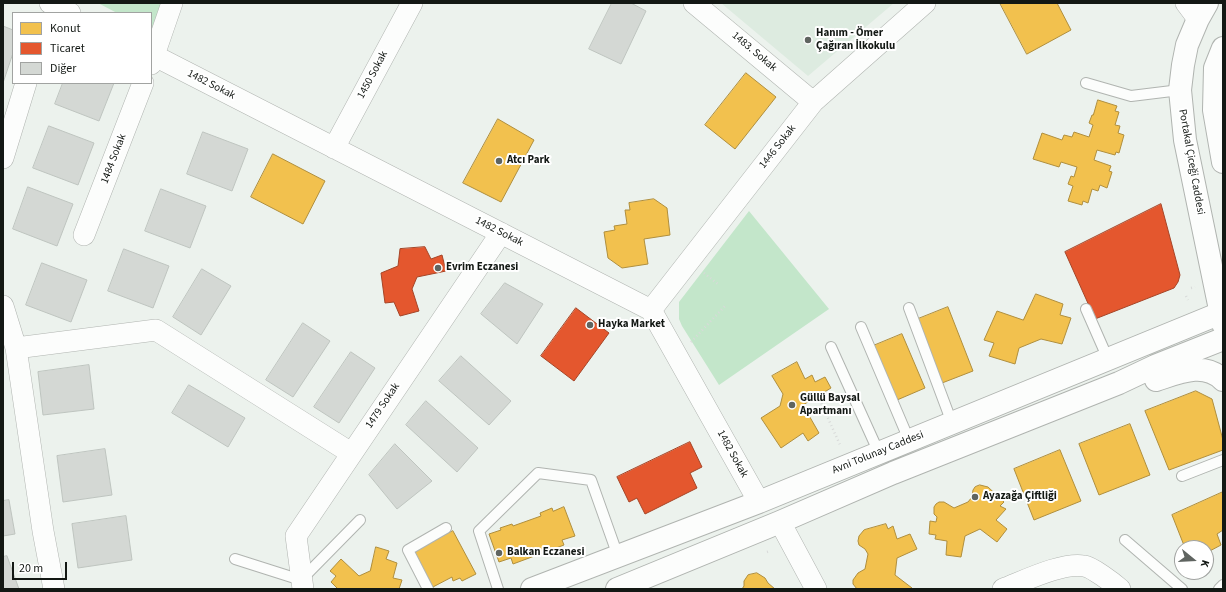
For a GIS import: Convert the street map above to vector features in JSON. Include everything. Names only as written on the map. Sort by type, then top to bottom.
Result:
[{"type":"main road","name":"Portakal Çiceği Caddesi","points":[[1197,8],[1187,45],[1180,90],[1185,140],[1222,316]]},
{"type":"main road","points":[[1223,48],[1214,68],[1214,110],[1223,162]]},
{"type":"main road","name":"Avni Tolunay Caddesi","points":[[532,589],[759,502],[1108,359],[1222,316]]},
{"type":"main road","points":[[618,589],[780,522],[893,473],[1118,383],[1155,366],[1223,339]]},
{"type":"main road","points":[[1118,383],[1135,387],[1192,369],[1208,371],[1219,376],[1223,380]]},
{"type":"street","points":[[51,3],[68,12]]},
{"type":"street","points":[[152,58],[172,3]]},
{"type":"street","name":"1450 Sokak","points":[[334,148],[412,3]]},
{"type":"street","name":"1483. Sokak","points":[[694,3],[813,102]]},
{"type":"street","name":"1446 Sokak","points":[[651,310],[813,102],[925,3]]},
{"type":"street","name":"1482 Sokak","points":[[152,58],[334,148],[651,310],[759,502]]},
{"type":"street","points":[[3,158],[26,84]]},
{"type":"street","name":"1484 Sokak","points":[[84,235],[144,84]]},
{"type":"street","name":"1479 Sokak","points":[[302,585],[296,536],[500,233]]},
{"type":"street","points":[[3,306],[16,348],[42,531],[54,589]]},
{"type":"street","points":[[16,348],[156,330],[351,454]]},
{"type":"street","points":[[780,522],[816,589]]},
{"type":"street","points":[[1003,589],[1062,567],[1084,566],[1108,579],[1120,589]]},
{"type":"lane","points":[[1086,83],[1131,96],[1180,90]]},
{"type":"lane","points":[[909,308],[952,423]]},
{"type":"lane","points":[[1086,309],[1108,359]]},
{"type":"lane","points":[[861,327],[909,440]]},
{"type":"lane","points":[[831,347],[879,453]]},
{"type":"lane","points":[[1182,476],[1223,460]]},
{"type":"lane","points":[[498,589],[479,531],[538,473],[591,480],[618,556]]},
{"type":"lane","points":[[235,559],[302,585],[360,520]]},
{"type":"lane","points":[[428,589],[408,550],[446,528]]},
{"type":"lane","points":[[1125,540],[1182,589]]},
{"type":"lane","points":[[1219,589],[1223,585]]},
{"type":"path","points":[[700,270],[719,285]]},
{"type":"path","points":[[1191,288],[1195,287]]},
{"type":"path","points":[[1186,296],[1188,300]]},
{"type":"path","points":[[689,344],[725,306]]},
{"type":"path","points":[[818,396],[842,448]]},
{"type":"shaded area","name":"Hanım - Ömer Çağıran İlkokulu","points":[[721,3],[894,3],[808,76]]},
{"type":"green space","points":[[98,3],[163,3],[154,33],[152,32],[152,12],[115,12]]},
{"type":"green space","points":[[749,211],[829,309],[719,385],[682,326],[679,319],[679,302]]},
{"type":"building: Konut","points":[[1000,3],[1057,3],[1071,30],[1027,54]]},
{"type":"building: Konut","points":[[746,73],[776,97],[735,149],[705,125]]},
{"type":"building: Konut","points":[[1098,100],[1117,106],[1115,111],[1119,112],[1115,125],[1120,126],[1118,133],[1124,135],[1119,153],[1116,152],[1115,155],[1097,150],[1094,160],[1111,166],[1109,171],[1112,172],[1107,188],[1100,185],[1098,191],[1092,189],[1088,203],[1083,201],[1082,205],[1068,201],[1073,186],[1068,184],[1071,176],[1074,177],[1077,167],[1061,162],[1059,167],[1033,159],[1042,133],[1062,140],[1064,135],[1072,137],[1074,132],[1089,137],[1093,125],[1089,123]]},
{"type":"building: Konut","name":"Atcı Park","points":[[498,119],[534,140],[501,202],[463,183]]},
{"type":"building: Konut","points":[[273,154],[325,181],[303,224],[251,197]]},
{"type":"building: Konut","points":[[654,199],[667,208],[670,235],[644,239],[648,264],[622,268],[608,258],[604,232],[615,230],[614,226],[627,224],[625,210],[630,210],[629,203]]},
{"type":"building: Konut","points":[[1036,294],[1063,304],[1060,315],[1071,318],[1062,344],[1041,339],[1019,348],[1015,364],[989,356],[994,343],[984,340],[997,311],[1023,320]]},
{"type":"building: Konut","points":[[948,307],[973,371],[942,383],[918,319]]},
{"type":"building: Konut","points":[[902,334],[925,388],[897,400],[873,346]]},
{"type":"building: Konut","name":"Güllü Baysal Apartmanı","points":[[797,362],[805,379],[812,375],[815,382],[825,377],[831,388],[803,405],[819,433],[808,441],[803,433],[781,448],[761,418],[780,406],[783,394],[772,376]]},
{"type":"building: Konut","points":[[1196,391],[1212,399],[1223,440],[1223,450],[1169,470],[1145,411]]},
{"type":"building: Konut","points":[[1130,424],[1150,475],[1099,495],[1079,444]]},
{"type":"building: Konut","points":[[1060,450],[1081,501],[1034,520],[1014,469]]},
{"type":"building: Konut","points":[[980,485],[988,487],[1004,502],[1000,506],[1006,509],[996,520],[1007,529],[997,542],[980,529],[965,536],[961,557],[946,555],[947,541],[935,539],[936,535],[929,534],[930,521],[936,522],[937,517],[934,514],[934,507],[939,502],[944,502],[954,508],[968,502],[972,497],[975,487]]},
{"type":"building: Konut","points":[[1223,492],[1223,530],[1217,534],[1221,545],[1214,549],[1214,540],[1182,540],[1172,515]]},
{"type":"building: Konut","points":[[564,507],[575,536],[562,540],[564,545],[513,564],[511,558],[499,562],[489,534],[501,530],[500,528],[512,524],[513,526],[541,516],[540,513],[552,508],[553,511]]},
{"type":"building: Konut","points":[[886,524],[888,529],[893,526],[897,539],[910,534],[917,549],[897,558],[895,575],[912,588],[857,589],[853,584],[853,580],[858,573],[865,569],[868,554],[865,549],[859,545],[859,536],[864,530]]},
{"type":"building: Konut","points":[[453,531],[476,574],[462,581],[460,578],[453,581],[452,577],[431,588],[412,552]]},
{"type":"building: Konut","points":[[376,547],[389,551],[386,559],[397,563],[393,578],[402,580],[399,589],[338,589],[331,582],[336,576],[330,571],[341,559],[359,576],[370,571]]},
{"type":"building: Konut","points":[[757,573],[765,578],[775,589],[742,589],[744,586],[744,581],[748,575]]},
{"type":"building: Ticaret","points":[[1161,204],[1180,275],[1178,282],[1174,288],[1095,319],[1065,252]]},
{"type":"building: Ticaret","points":[[425,247],[431,259],[442,255],[446,271],[417,277],[412,289],[419,311],[400,316],[394,302],[385,303],[381,273],[398,266],[400,249]]},
{"type":"building: Ticaret","points":[[576,308],[609,333],[574,381],[541,356]]},
{"type":"building: Ticaret","points":[[690,442],[702,467],[690,473],[697,488],[645,514],[637,498],[629,502],[617,477]]},
{"type":"building: Diğer","points":[[612,3],[631,3],[646,11],[621,64],[589,49]]},
{"type":"building: Diğer","points":[[3,26],[12,30],[12,56],[3,83]]},
{"type":"building: Diğer","points":[[63,84],[114,84],[99,121],[55,104]]},
{"type":"building: Diğer","points":[[49,126],[94,143],[78,185],[33,168]]},
{"type":"building: Diğer","points":[[203,132],[248,149],[232,191],[187,174]]},
{"type":"building: Diğer","points":[[28,187],[73,204],[57,246],[13,229]]},
{"type":"building: Diğer","points":[[161,189],[206,206],[190,248],[145,231]]},
{"type":"building: Diğer","points":[[124,249],[169,266],[153,308],[108,291]]},
{"type":"building: Diğer","points":[[42,263],[87,280],[71,322],[26,305]]},
{"type":"building: Diğer","points":[[202,269],[231,286],[201,335],[173,317]]},
{"type":"building: Diğer","points":[[505,283],[543,304],[517,344],[481,314]]},
{"type":"building: Diğer","points":[[303,323],[330,341],[293,397],[266,380]]},
{"type":"building: Diğer","points":[[351,352],[375,368],[339,423],[314,407]]},
{"type":"building: Diğer","points":[[461,356],[511,401],[489,425],[439,381]]},
{"type":"building: Diğer","points":[[89,365],[94,409],[43,415],[38,372]]},
{"type":"building: Diğer","points":[[189,385],[245,418],[228,447],[172,413]]},
{"type":"building: Diğer","points":[[426,401],[478,448],[457,472],[406,425]]},
{"type":"building: Diğer","points":[[395,444],[432,481],[397,509],[369,475]]},
{"type":"building: Diğer","points":[[105,449],[112,495],[63,502],[57,456]]},
{"type":"building: Diğer","points":[[9,500],[15,534],[3,536],[3,501]]},
{"type":"building: Diğer","points":[[126,516],[132,560],[78,568],[72,524]]},
{"type":"building: Diğer","points":[[7,556],[19,589],[3,589],[3,557]]},
{"type":"place","name":"Hanım - Ömer Çağıran İlkokulu","points":[[808,40]]},
{"type":"place","name":"Atcı Park","points":[[499,161]]},
{"type":"place","name":"Evrim Eczanesi","points":[[438,268]]},
{"type":"place","name":"Hayka Market","points":[[590,325]]},
{"type":"place","name":"Güllü Baysal Apartmanı","points":[[792,405]]},
{"type":"place","name":"Ayazağa Çiftliği","points":[[975,497]]},
{"type":"place","name":"Balkan Eczanesi","points":[[499,553]]}]
